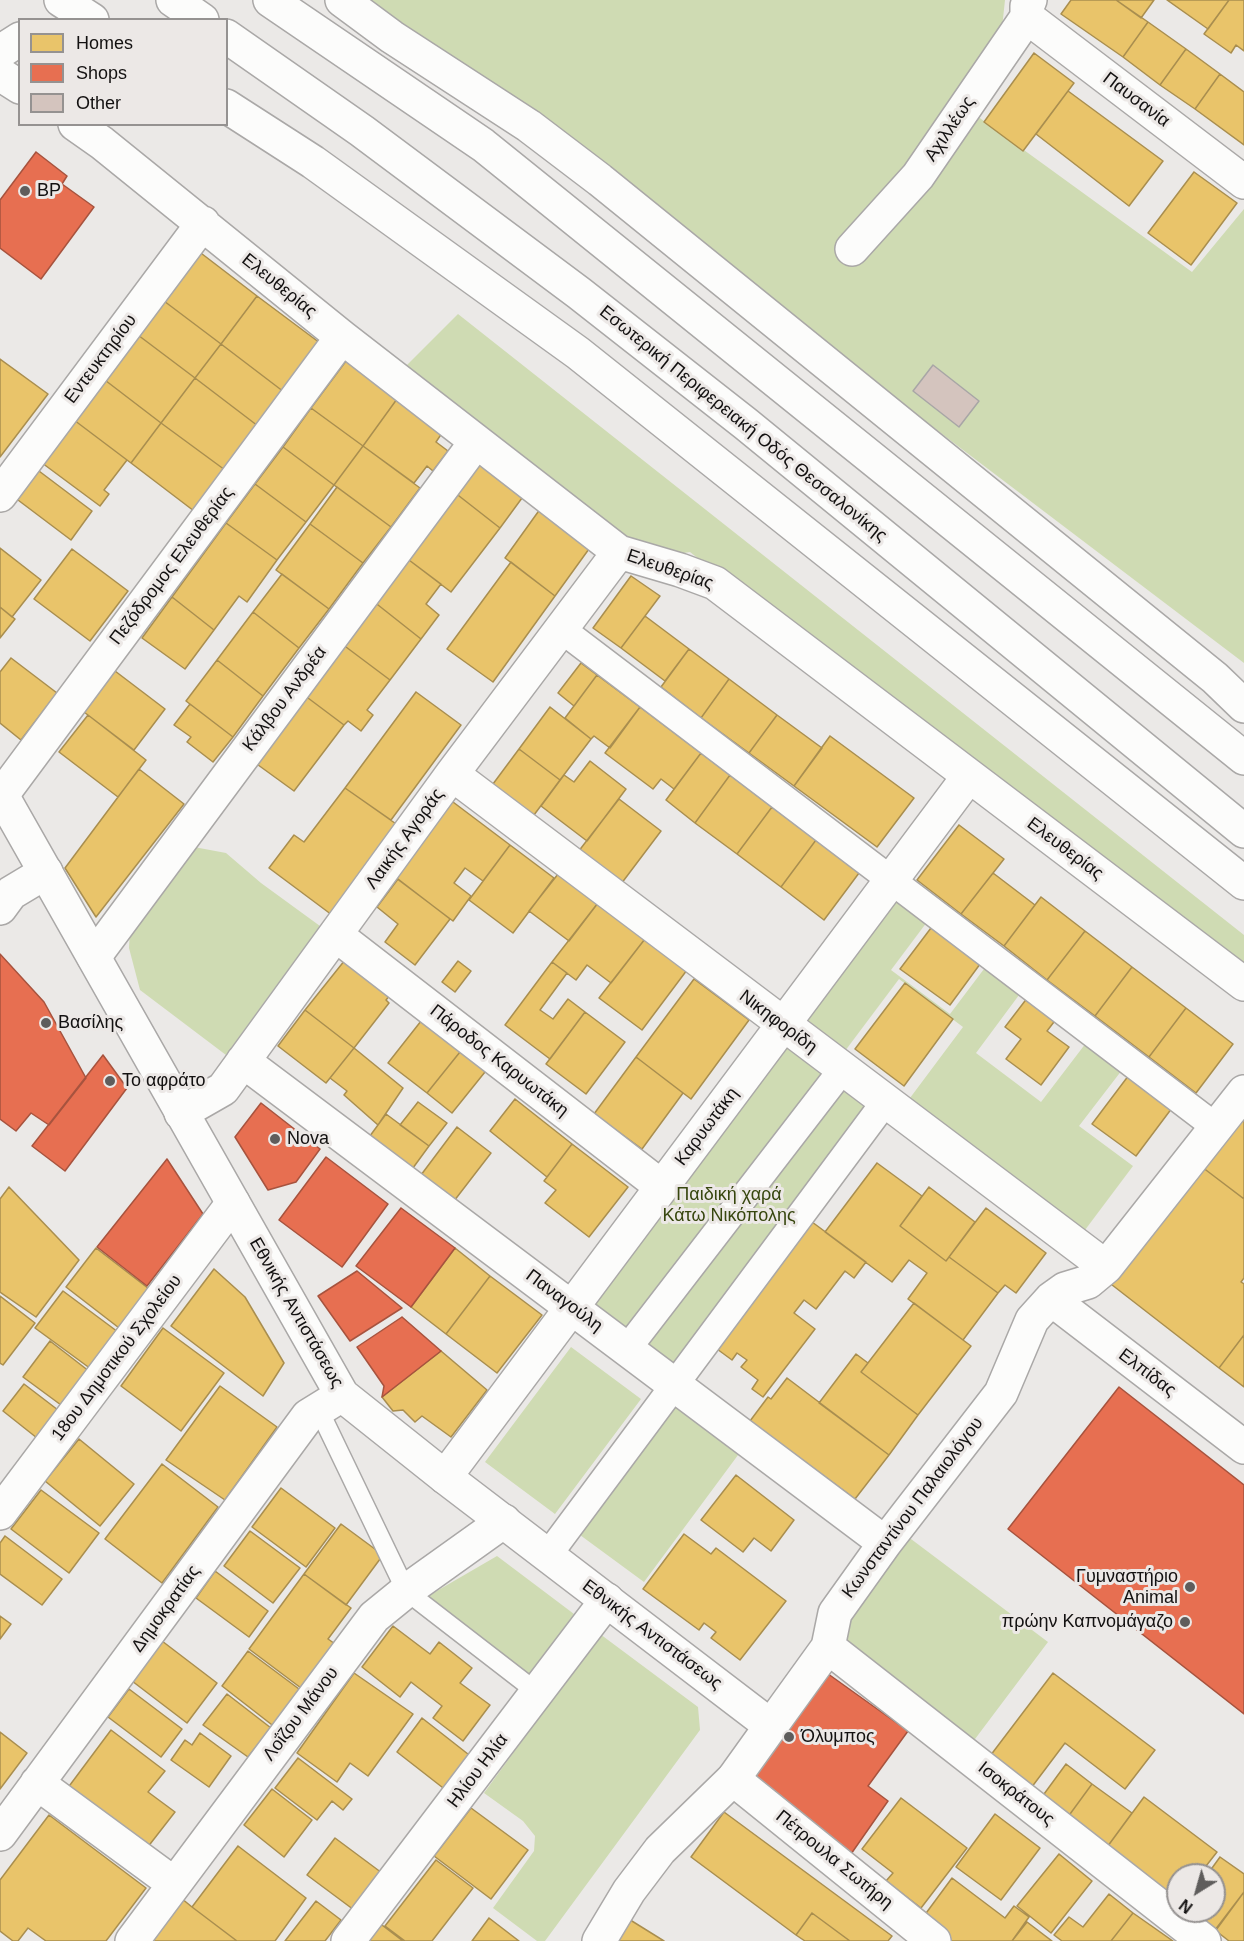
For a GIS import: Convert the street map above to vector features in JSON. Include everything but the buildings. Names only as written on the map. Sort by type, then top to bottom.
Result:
[{"type":"main road","points":[[173,0],[199,18]]},
{"type":"main road","points":[[270,0],[483,145],[1244,758]]},
{"type":"main road","points":[[322,0],[392,37]]},
{"type":"main road","points":[[342,0],[392,37],[530,126],[600,180],[1215,678],[1244,706]]},
{"type":"main road","name":"Παυσανία","points":[[1029,9],[1244,182]]},
{"type":"main road","name":"Αχιλλέως","points":[[852,249],[918,176],[1029,9]]},
{"type":"main road","name":"Εσωτερική Περιφερειακή Οδός Θεσσαλονίκης","points":[[228,37],[362,131],[579,293],[746,424],[1244,831]]},
{"type":"main road","points":[[0,52],[18,40]]},
{"type":"main road","points":[[0,74],[18,86]]},
{"type":"main road","points":[[228,107],[313,162],[578,353],[1244,883]]},
{"type":"main road","name":"Ελευθερίας","points":[[78,126],[203,223],[342,337],[619,552],[680,570],[715,584],[1244,984]]},
{"type":"main road","name":"Εντευκτηρίου","points":[[0,495],[203,223]]},
{"type":"main road","name":"Πεζόδρομος Ελευθερίας","points":[[1,793],[342,337]]},
{"type":"main road","name":"Κάλβου Ανδρέα","points":[[94,957],[476,442]]},
{"type":"main road","name":"Λαικής Αγοράς","points":[[182,1113],[218,1094],[452,774],[619,552]]},
{"type":"main road","name":"Νικηφορίδη","points":[[452,774],[1106,1268]]},
{"type":"main road","name":"Καρυωτάκη","points":[[445,1477],[574,1308],[969,776]]},
{"type":"main road","name":"Εθνικής Αντιστάσεως","points":[[1,793],[233,1203],[330,1401],[445,1477],[771,1726]]},
{"type":"main road","points":[[0,908],[11,893],[46,872]]},
{"type":"main road","name":"Πάροδος Καρυωτάκη","points":[[336,935],[662,1187]]},
{"type":"main road","name":"Παναγούλη","points":[[243,1061],[885,1543]]},
{"type":"main road","name":"Κωνσταντίνου Παλαιολόγου","points":[[599,1941],[628,1891],[660,1850],[733,1779],[828,1647],[835,1613],[885,1543],[1001,1393],[1032,1320],[1051,1299],[1065,1289],[1088,1282],[1106,1268],[1244,1092]]},
{"type":"main road","name":"18ου Δημοτικού Σχολείου","points":[[0,1514],[233,1203]]},
{"type":"main road","name":"Ελπίδας","points":[[1051,1299],[1244,1447]]},
{"type":"main road","name":"Δημοκρατίας","points":[[0,1834],[288,1442],[330,1401]]},
{"type":"main road","name":"Λοΐζου Μάνου","points":[[132,1941],[366,1627],[406,1591],[504,1521]]},
{"type":"main road","name":"Ηλίου Ηλία","points":[[348,1941],[607,1600]]},
{"type":"main road","name":"Ισοκράτους","points":[[828,1647],[1204,1941]]},
{"type":"main road","name":"Πέτρουλα Σωτήρη","points":[[733,1779],[934,1941]]},
{"type":"main road","points":[[37,1783],[173,1883]]},
{"type":"street","points":[[561,629],[1217,1128]]},
{"type":"street","points":[[627,1349],[842,1070]]},
{"type":"street","points":[[548,1555],[885,1102]]},
{"type":"lane","points":[[330,1401],[406,1591],[538,1693]]},
{"type":"green space","points":[[353,0],[1005,0],[1002,28],[955,100],[1192,272],[1244,209],[1244,663],[818,340]]},
{"type":"green space","points":[[458,314],[1244,935],[1244,994],[690,552],[639,560],[397,375]]},
{"type":"green space","points":[[194,847],[226,853],[261,883],[320,926],[226,1055],[140,990],[129,948],[130,929]]},
{"type":"green space","points":[[895,892],[930,918],[891,970],[950,1014],[987,965],[1022,991],[976,1053],[1041,1102],[1086,1043],[1122,1070],[1079,1126],[1133,1166],[1085,1230],[910,1098],[963,1027],[899,979],[845,1051],[801,1018]]},
{"type":"green space","name":"Παιδική χαρά Κάτω Νικόπολης","points":[[784,1026],[885,1102],[674,1385],[574,1308]]},
{"type":"green space","points":[[571,1347],[641,1399],[555,1514],[485,1462]]},
{"type":"green space","points":[[678,1404],[741,1451],[644,1582],[580,1535]]},
{"type":"green space","points":[[907,1536],[1048,1642],[969,1747],[828,1640]]},
{"type":"green space","points":[[497,1556],[574,1614],[527,1678],[423,1599]]},
{"type":"green space","points":[[600,1634],[698,1707],[700,1730],[545,1941],[537,1941],[493,1908],[534,1851],[535,1836],[523,1821],[484,1793]]},
{"type":"place","name":"BP","points":[[25,191]]},
{"type":"place","name":"Βασίλης","points":[[46,1023]]},
{"type":"place","name":"Το αφράτο","points":[[110,1081]]},
{"type":"place","name":"Nova","points":[[275,1139]]},
{"type":"place","name":"Γυμναστήριο Animal","points":[[1190,1587]]},
{"type":"place","name":"πρώην Καπνομάγαζο","points":[[1185,1622]]},
{"type":"place","name":"Όλυμπος","points":[[789,1737]]}]
